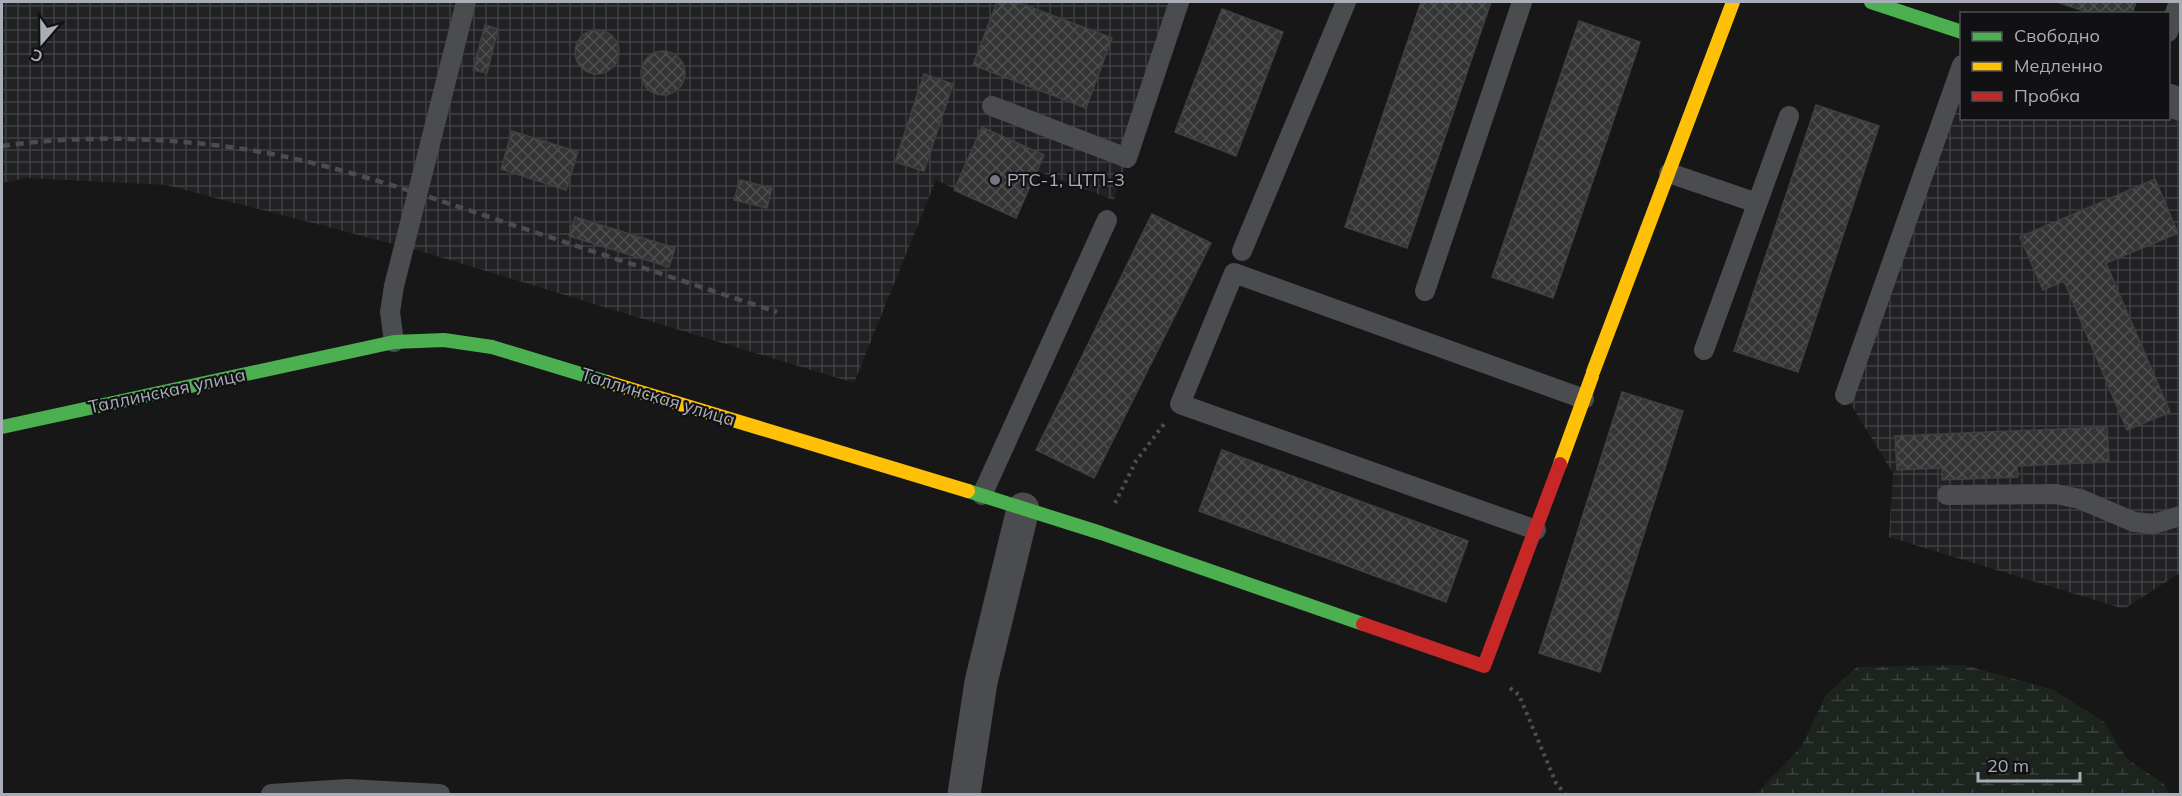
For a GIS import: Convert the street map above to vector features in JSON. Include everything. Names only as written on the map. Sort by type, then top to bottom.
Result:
[{"type":"street","points":[[1484,666],[1733,2]]},
{"type":"street","points":[[1871,2],[1960,31]]},
{"type":"street","name":"Таллинская улица","points":[[2,427],[394,342],[444,340],[492,347],[1101,532],[1484,666]]},
{"type":"street","points":[[964,795],[981,682],[1023,508]]},
{"type":"lane","points":[[394,342],[390,312],[394,286],[466,2]]},
{"type":"lane","points":[[992,106],[1127,158],[1177,2]]},
{"type":"lane","points":[[1346,2],[1180,404],[1536,530]]},
{"type":"lane","points":[[1425,291],[1522,2]]},
{"type":"lane","points":[[2170,29],[2179,2]]},
{"type":"lane","points":[[1845,395],[1960,71]]},
{"type":"lane","points":[[1704,350],[1789,116]]},
{"type":"lane","points":[[1669,173],[1757,203]]},
{"type":"lane","points":[[982,495],[1107,220]]},
{"type":"lane","points":[[1239,260],[1584,399]]},
{"type":"lane","points":[[1947,495],[2056,494],[2080,499],[2134,522],[2154,525],[2181,516]]},
{"type":"lane","points":[[284,794],[348,789],[440,795]]},
{"type":"path","points":[[1101,532],[1136,461],[1180,404]]},
{"type":"path","points":[[1484,666],[1519,695],[1556,783],[1565,795]]},
{"type":"shaded area","points":[[2,2],[1179,2],[1114,200],[1037,171],[1016,218],[936,180],[854,383],[420,251],[166,185],[28,178],[2,183]]},
{"type":"shaded area","points":[[1960,68],[1960,120],[2170,120],[2170,100],[2180,104],[2180,573],[2124,609],[1889,537],[1893,473],[1845,395]]},
{"type":"green space","points":[[1964,665],[2054,690],[2104,722],[2127,759],[2164,784],[2169,794],[1756,794],[1801,747],[1826,695],[1857,667]]},
{"type":"building","points":[[997,2],[1017,2],[1112,38],[1086,108],[973,65]]},
{"type":"building","points":[[1421,2],[1491,2],[1407,248],[1345,227]]},
{"type":"building","points":[[2057,2],[2136,2],[2133,12],[2087,12]]},
{"type":"building","points":[[1222,9],[1283,32],[1236,156],[1175,132]]},
{"type":"building","points":[[1579,21],[1640,42],[1553,298],[1492,277]]},
{"type":"building","points":[[485,25],[498,29],[487,73],[473,70]]},
{"type":"building","points":[[597,30],[613,36],[619,52],[613,68],[597,74],[581,68],[575,52],[581,36]]},
{"type":"building","points":[[663,51],[679,57],[685,73],[679,89],[663,95],[647,89],[641,73],[647,57]]},
{"type":"building","points":[[924,74],[953,84],[924,171],[895,162]]},
{"type":"building","points":[[1816,105],[1879,126],[1798,372],[1734,351]]},
{"type":"building","name":"РТС-1, ЦТП-3","points":[[982,127],[1044,155],[1016,218],[954,190]]},
{"type":"building","points":[[512,131],[578,152],[566,190],[501,169]]},
{"type":"building","points":[[2155,179],[2178,233],[2106,263],[2170,412],[2127,430],[2064,281],[2043,290],[2020,237]]},
{"type":"building","points":[[740,180],[772,188],[767,208],[734,200]]},
{"type":"building","points":[[1152,214],[1211,243],[1094,478],[1036,450]]},
{"type":"building","points":[[575,217],[675,248],[669,267],[569,236]]},
{"type":"building","points":[[1622,392],[1683,411],[1600,672],[1539,653]]},
{"type":"building","points":[[2107,427],[2109,462],[2017,466],[2018,477],[1942,480],[1942,468],[1897,470],[1895,436]]},
{"type":"building","points":[[1222,450],[1468,541],[1446,602],[1199,511]]},
{"type":"railway","points":[[2,146],[72,140],[144,139],[217,145],[287,157],[401,188],[777,312]]},
{"type":"traffic: fast","points":[[1871,2],[1960,31]]},
{"type":"traffic: fast","points":[[2,427],[394,342],[444,340],[492,347],[607,382]]},
{"type":"traffic: fast","points":[[968,491],[1101,533],[1363,624]]},
{"type":"traffic: slow","points":[[1593,372],[1733,2]]},
{"type":"traffic: slow","points":[[1560,464],[1592,376]]},
{"type":"traffic: slow","points":[[607,382],[968,491]]},
{"type":"traffic: jam","points":[[1363,624],[1484,666],[1560,464]]},
{"type":"place","name":"РТС-1, ЦТП-3","points":[[995,180]]}]
